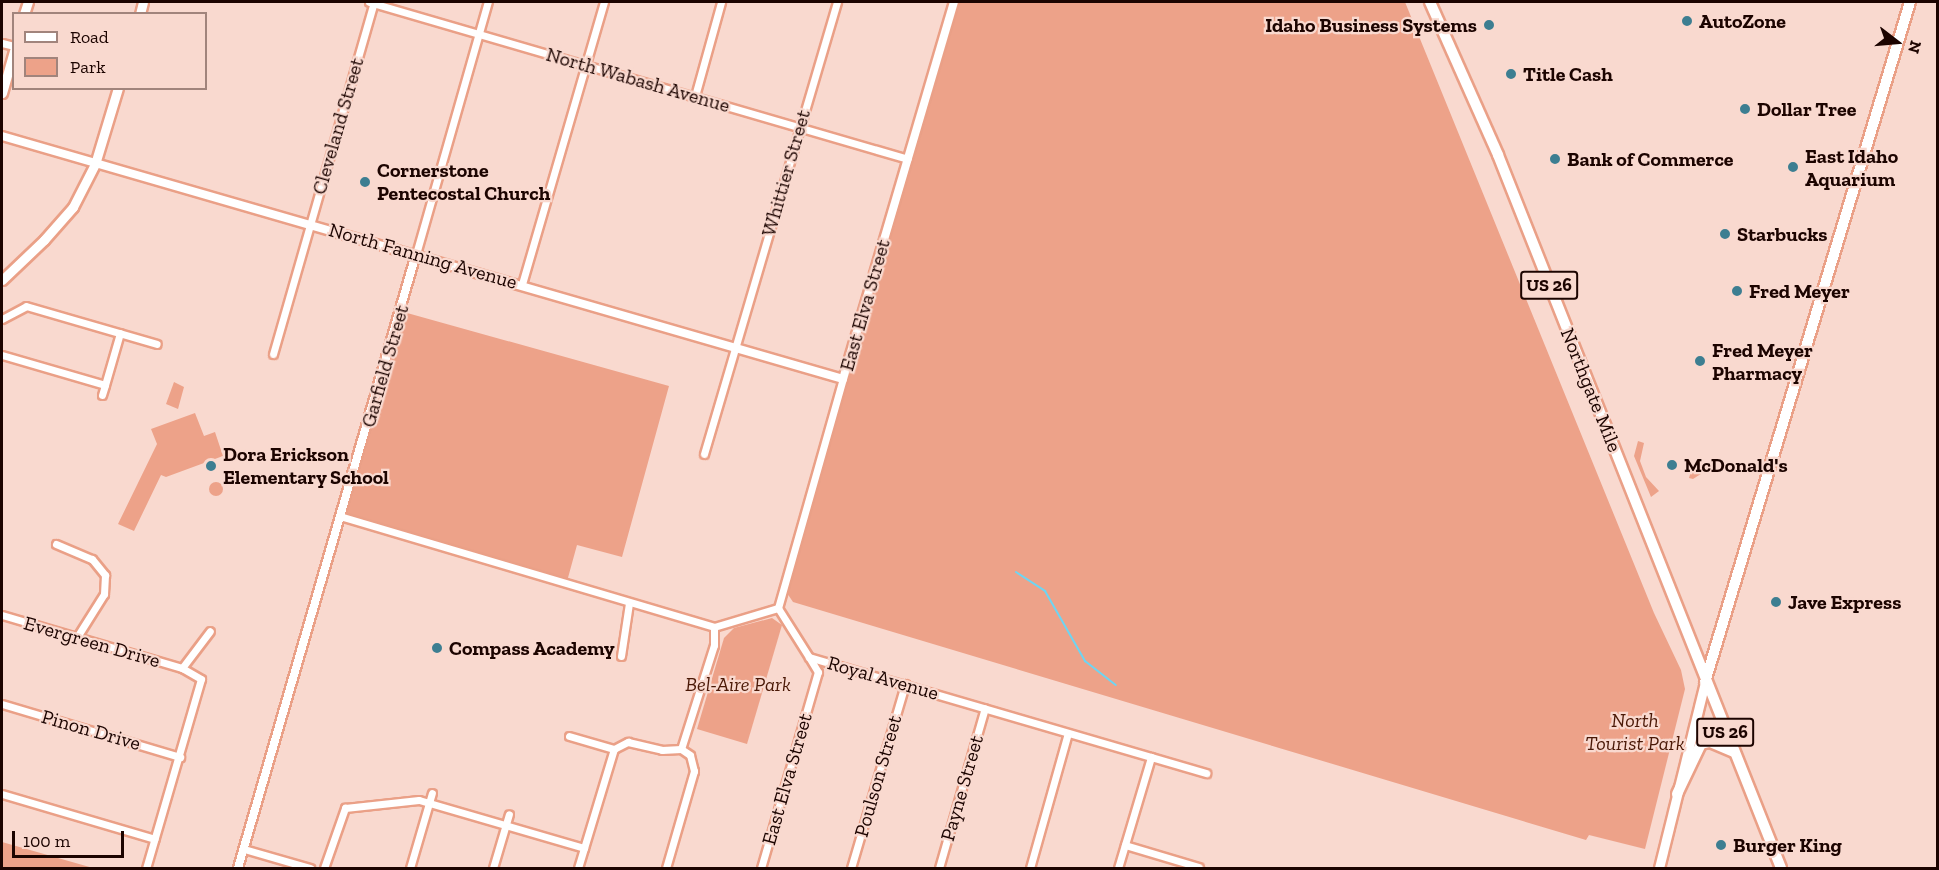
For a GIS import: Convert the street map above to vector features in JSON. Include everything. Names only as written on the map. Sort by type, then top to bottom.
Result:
[{"type":"main road","name":"Northgate Mile","points":[[1430,2],[1498,155],[1704,682]]},
{"type":"main road","points":[[1659,868],[1715,642],[1910,2]]},
{"type":"main road","points":[[2,93],[12,58]]},
{"type":"main road","points":[[2,280],[62,222],[95,164],[117,90]]},
{"type":"main road","name":"US 26","points":[[1704,682],[1781,868]]},
{"type":"main road","points":[[1677,794],[1701,744],[1710,741],[1733,752]]},
{"type":"street","name":"North Wabash Avenue","points":[[372,2],[908,159]]},
{"type":"street","name":"Cleveland Street","points":[[273,354],[372,2]]},
{"type":"street","name":"Garfield Street","points":[[238,868],[343,517],[489,2]]},
{"type":"street","points":[[522,284],[604,2]]},
{"type":"street","points":[[695,96],[721,2]]},
{"type":"street","name":"Whittier Street","points":[[704,454],[837,2]]},
{"type":"street","name":"East Elva Street","points":[[778,608],[954,2]]},
{"type":"street","name":"North Fanning Avenue","points":[[2,136],[736,345],[843,379]]},
{"type":"street","points":[[2,318],[26,306],[157,344]]},
{"type":"street","points":[[102,395],[120,333]]},
{"type":"street","points":[[2,355],[105,385]]},
{"type":"street","points":[[343,517],[714,627],[778,608]]},
{"type":"street","points":[[56,544],[92,559],[105,575],[104,594],[77,637]]},
{"type":"street","points":[[621,656],[629,603]]},
{"type":"street","name":"Royal Avenue","points":[[778,608],[809,657],[1206,773]]},
{"type":"street","name":"Evergreen Drive","points":[[2,615],[182,668]]},
{"type":"street","points":[[681,749],[714,645],[714,627]]},
{"type":"street","points":[[146,868],[201,679],[182,668],[210,632]]},
{"type":"street","name":"East Elva Street","points":[[761,868],[818,674],[809,657]]},
{"type":"street","name":"Poulson Street","points":[[850,868],[905,684]]},
{"type":"street","name":"Pinon Drive","points":[[2,704],[180,757]]},
{"type":"street","name":"Payne Street","points":[[939,868],[985,708]]},
{"type":"street","points":[[1030,868],[1068,733]]},
{"type":"street","points":[[569,736],[614,749],[628,742],[662,750],[681,749],[690,755],[694,771],[666,868]]},
{"type":"street","points":[[578,868],[614,749]]},
{"type":"street","points":[[1118,868],[1151,757]]},
{"type":"street","points":[[410,868],[432,793]]},
{"type":"street","points":[[2,794],[155,839]]},
{"type":"street","points":[[324,868],[341,814],[351,806],[429,803],[584,848]]},
{"type":"street","points":[[493,868],[509,814]]},
{"type":"street","points":[[1125,845],[1199,867]]},
{"type":"street","points":[[244,849],[310,868]]},
{"type":"green space","name":"North Tourist Park","points":[[954,2],[1405,2],[1654,613],[1681,670],[1685,689],[1645,849],[1589,835],[1586,840],[793,602],[783,587]]},
{"type":"green space","points":[[400,311],[669,386],[622,557],[577,545],[566,585],[343,517]]},
{"type":"green space","points":[[174,382],[184,387],[178,409],[166,404]]},
{"type":"green space","points":[[195,413],[204,436],[215,432],[223,456],[166,477],[161,475],[134,531],[118,524],[157,444],[151,429]]},
{"type":"green space","points":[[1638,441],[1644,443],[1640,461],[1646,477],[1659,491],[1651,497],[1634,456]]},
{"type":"green space","points":[[1693,464],[1704,472],[1693,479],[1689,478]]},
{"type":"green space","points":[[216,482],[221,484],[223,489],[221,494],[216,496],[211,494],[209,489],[211,484]]},
{"type":"green space","name":"Bel-Aire Park","points":[[772,618],[782,625],[747,744],[697,729],[724,638],[734,628]]},
{"type":"green space","points":[[2,842],[93,868],[2,868]]},
{"type":"waterway","points":[[1016,572],[1045,591],[1085,661],[1116,685]]},
{"type":"place","name":"AutoZone","points":[[1687,21]]},
{"type":"place","name":"Idaho Business Systems","points":[[1489,25]]},
{"type":"place","name":"Title Cash","points":[[1511,74]]},
{"type":"place","name":"Dollar Tree","points":[[1745,109]]},
{"type":"place","name":"Bank of Commerce","points":[[1555,159]]},
{"type":"place","name":"East Idaho Aquarium","points":[[1793,167]]},
{"type":"place","name":"Cornerstone Pentecostal Church","points":[[365,182]]},
{"type":"place","name":"Starbucks","points":[[1725,234]]},
{"type":"place","name":"Fred Meyer","points":[[1737,291]]},
{"type":"place","name":"Fred Meyer Pharmacy","points":[[1700,361]]},
{"type":"place","name":"McDonald's","points":[[1672,465]]},
{"type":"place","name":"Dora Erickson Elementary School","points":[[211,466]]},
{"type":"place","name":"Jave Express","points":[[1776,602]]},
{"type":"place","name":"Compass Academy","points":[[437,648]]},
{"type":"place","name":"Burger King","points":[[1721,845]]}]
